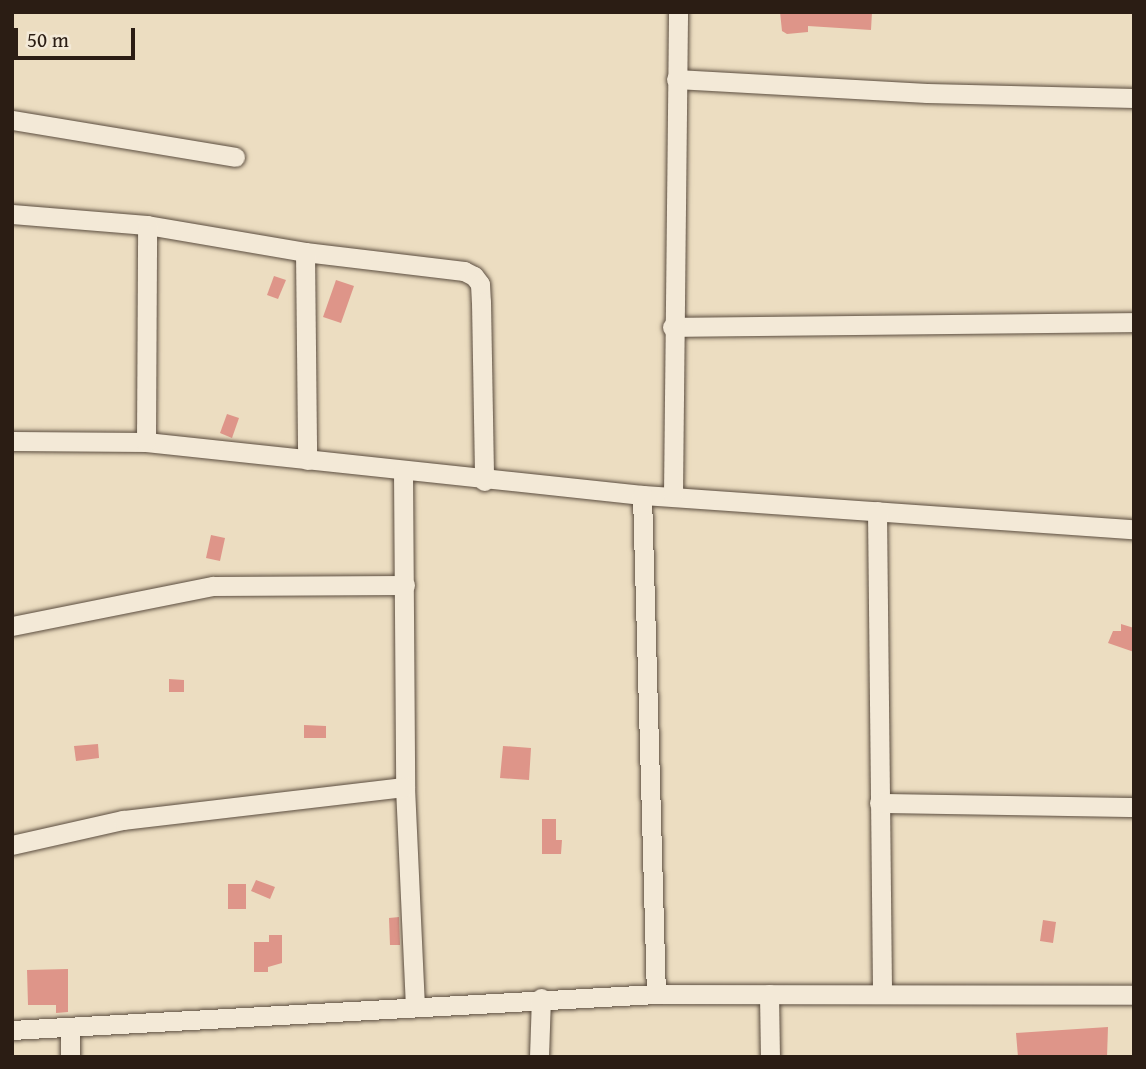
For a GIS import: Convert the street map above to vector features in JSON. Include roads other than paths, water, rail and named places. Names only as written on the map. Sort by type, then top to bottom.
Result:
[{"type":"street","points":[[673,494],[672,327],[678,12]]},
{"type":"street","points":[[676,79],[927,93],[1134,98]]},
{"type":"street","points":[[12,120],[234,157]]},
{"type":"street","points":[[12,214],[147,225],[305,252],[464,271],[480,284],[484,481]]},
{"type":"street","points":[[146,442],[147,225]]},
{"type":"street","points":[[305,252],[307,460]]},
{"type":"street","points":[[672,327],[1134,322]]},
{"type":"street","points":[[12,441],[146,442],[484,481],[642,495],[673,494],[1134,528]]},
{"type":"street","points":[[403,471],[405,787],[415,1007]]},
{"type":"street","points":[[642,495],[656,994]]},
{"type":"street","points":[[877,511],[882,994]]},
{"type":"street","points":[[12,626],[214,586],[405,585]]},
{"type":"street","points":[[12,845],[123,820],[405,787]]},
{"type":"street","points":[[879,803],[1134,807]]},
{"type":"street","points":[[12,1030],[70,1030],[541,998],[656,994],[1134,995]]},
{"type":"street","points":[[769,994],[769,1057]]},
{"type":"street","points":[[539,1057],[541,998]]},
{"type":"street","points":[[70,1030],[70,1057]]}]
